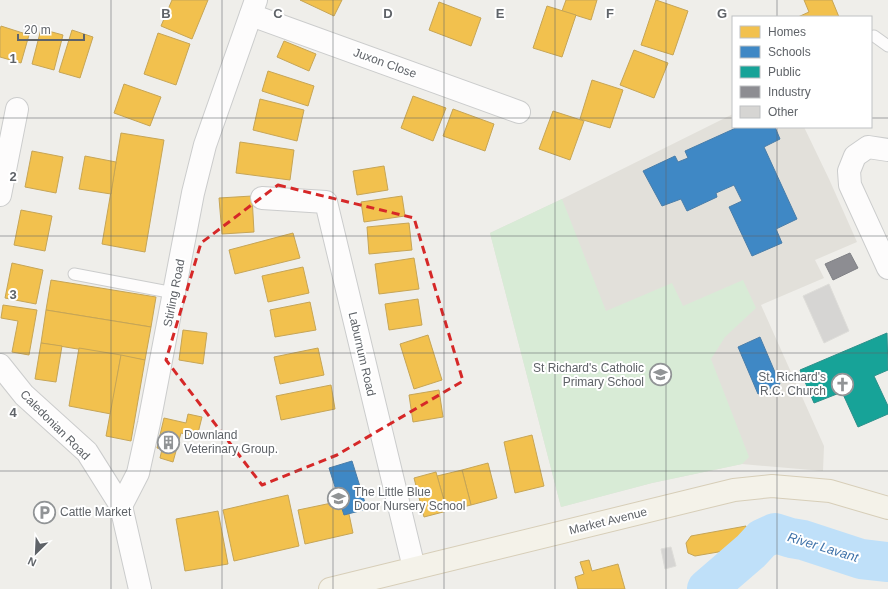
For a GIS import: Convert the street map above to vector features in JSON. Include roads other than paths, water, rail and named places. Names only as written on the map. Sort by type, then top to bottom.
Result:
[{"type":"main road","name":"Market Avenue","points":[[330,589],[734,490],[772,486],[830,491],[888,508]]},
{"type":"street","name":"Juxon Close","points":[[254,7],[518,112]]},
{"type":"street","name":"Stirling Road","points":[[121,506],[138,473],[193,193],[205,144],[254,7]]},
{"type":"street","points":[[0,195],[5,142],[16,110]]},
{"type":"street","points":[[888,150],[868,147],[855,156],[849,171],[850,185],[888,268]]},
{"type":"street","name":"Laburnum Road","points":[[262,198],[326,202],[414,568]]},
{"type":"street","name":"Caledonian Road","points":[[0,365],[24,395],[87,452],[121,506]]},
{"type":"street","points":[[121,506],[140,589]]},
{"type":"lane","points":[[874,36],[888,46]]},
{"type":"lane","points":[[74,274],[174,293]]},
{"type":"waterway","name":"River Lavant","points":[[707,589],[751,551],[762,539],[775,533],[803,540],[861,559],[888,562]]},
{"type":"place","name":"St Richard's Catholic Primary School","points":[[660,375]]},
{"type":"place","name":"St. Richard's R.C. Church","points":[[842,384]]},
{"type":"place","name":"Downland Veterinary Group.","points":[[168,442]]},
{"type":"place","name":"The Little Blue Door Nursery School","points":[[339,499]]},
{"type":"place","name":"Cattle Market","points":[[44,512]]}]
